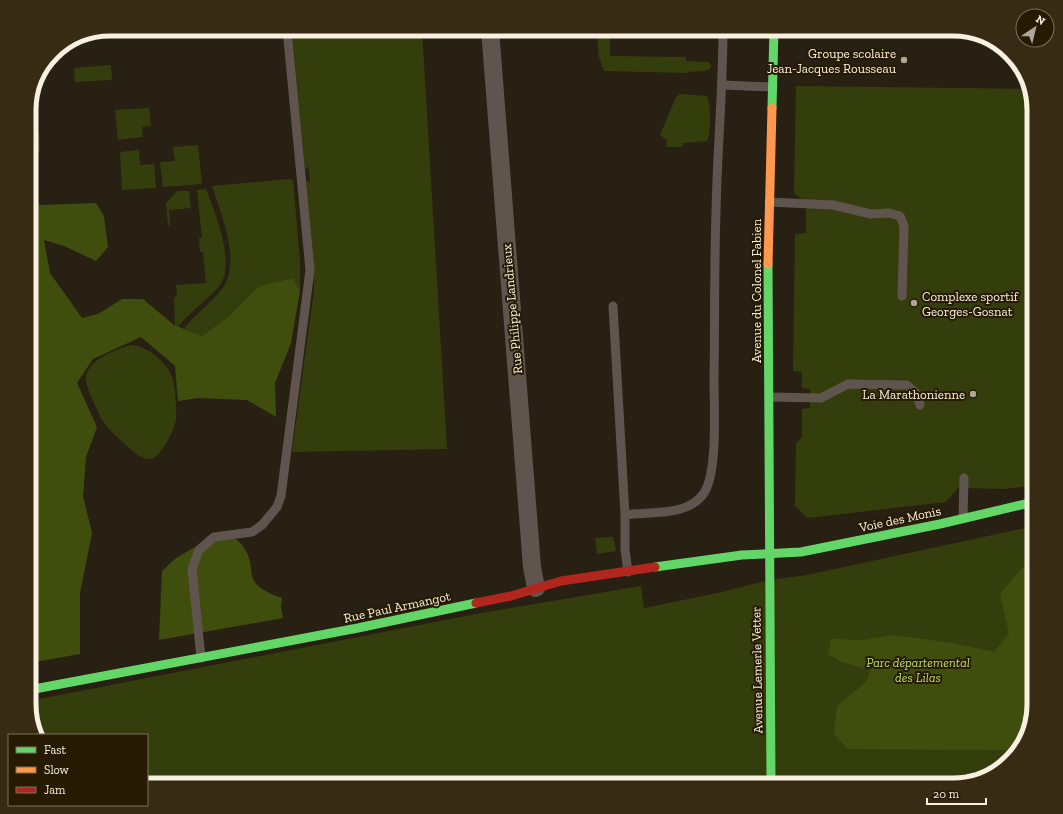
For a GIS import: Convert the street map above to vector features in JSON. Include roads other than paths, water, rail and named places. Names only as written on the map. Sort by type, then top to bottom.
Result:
[{"type":"street","name":"Rue Philippe Landrieux","points":[[491,36],[532,567],[536,588]]},
{"type":"street","name":"Avenue du Colonel Fabien","points":[[770,554],[769,202],[774,36]]},
{"type":"street","name":"Voie des Monis","points":[[770,554],[801,552],[1027,504]]},
{"type":"street","name":"Rue Paul Armangot","points":[[36,689],[358,628],[511,596],[561,581],[742,555],[770,554]]},
{"type":"street","name":"Avenue Lemerle Vetter","points":[[770,554],[771,778]]},
{"type":"lane","points":[[200,658],[192,569],[199,550],[214,537],[252,532],[262,525],[277,508],[281,496],[310,270],[288,36]]},
{"type":"lane","points":[[625,514],[680,509],[690,506],[704,494],[711,478],[714,398],[716,213],[723,85],[723,36]]},
{"type":"lane","points":[[723,85],[773,87]]},
{"type":"lane","points":[[769,202],[833,205],[871,214],[889,213],[900,216],[904,226],[902,296]]},
{"type":"lane","points":[[614,306],[625,514],[625,550],[628,572]]},
{"type":"lane","points":[[769,397],[821,398],[848,384],[906,385],[916,393],[920,405]]},
{"type":"lane","points":[[963,518],[964,478]]},
{"type":"place","name":"Groupe scolaire Jean-Jacques Rousseau","points":[[904,60]]},
{"type":"place","name":"Complexe sportif Georges-Gosnat","points":[[914,303]]},
{"type":"place","name":"La Marathonienne","points":[[973,394]]},
{"type":"park label","name":"Parc départemental des Lilas","points":[[918,670]]}]
